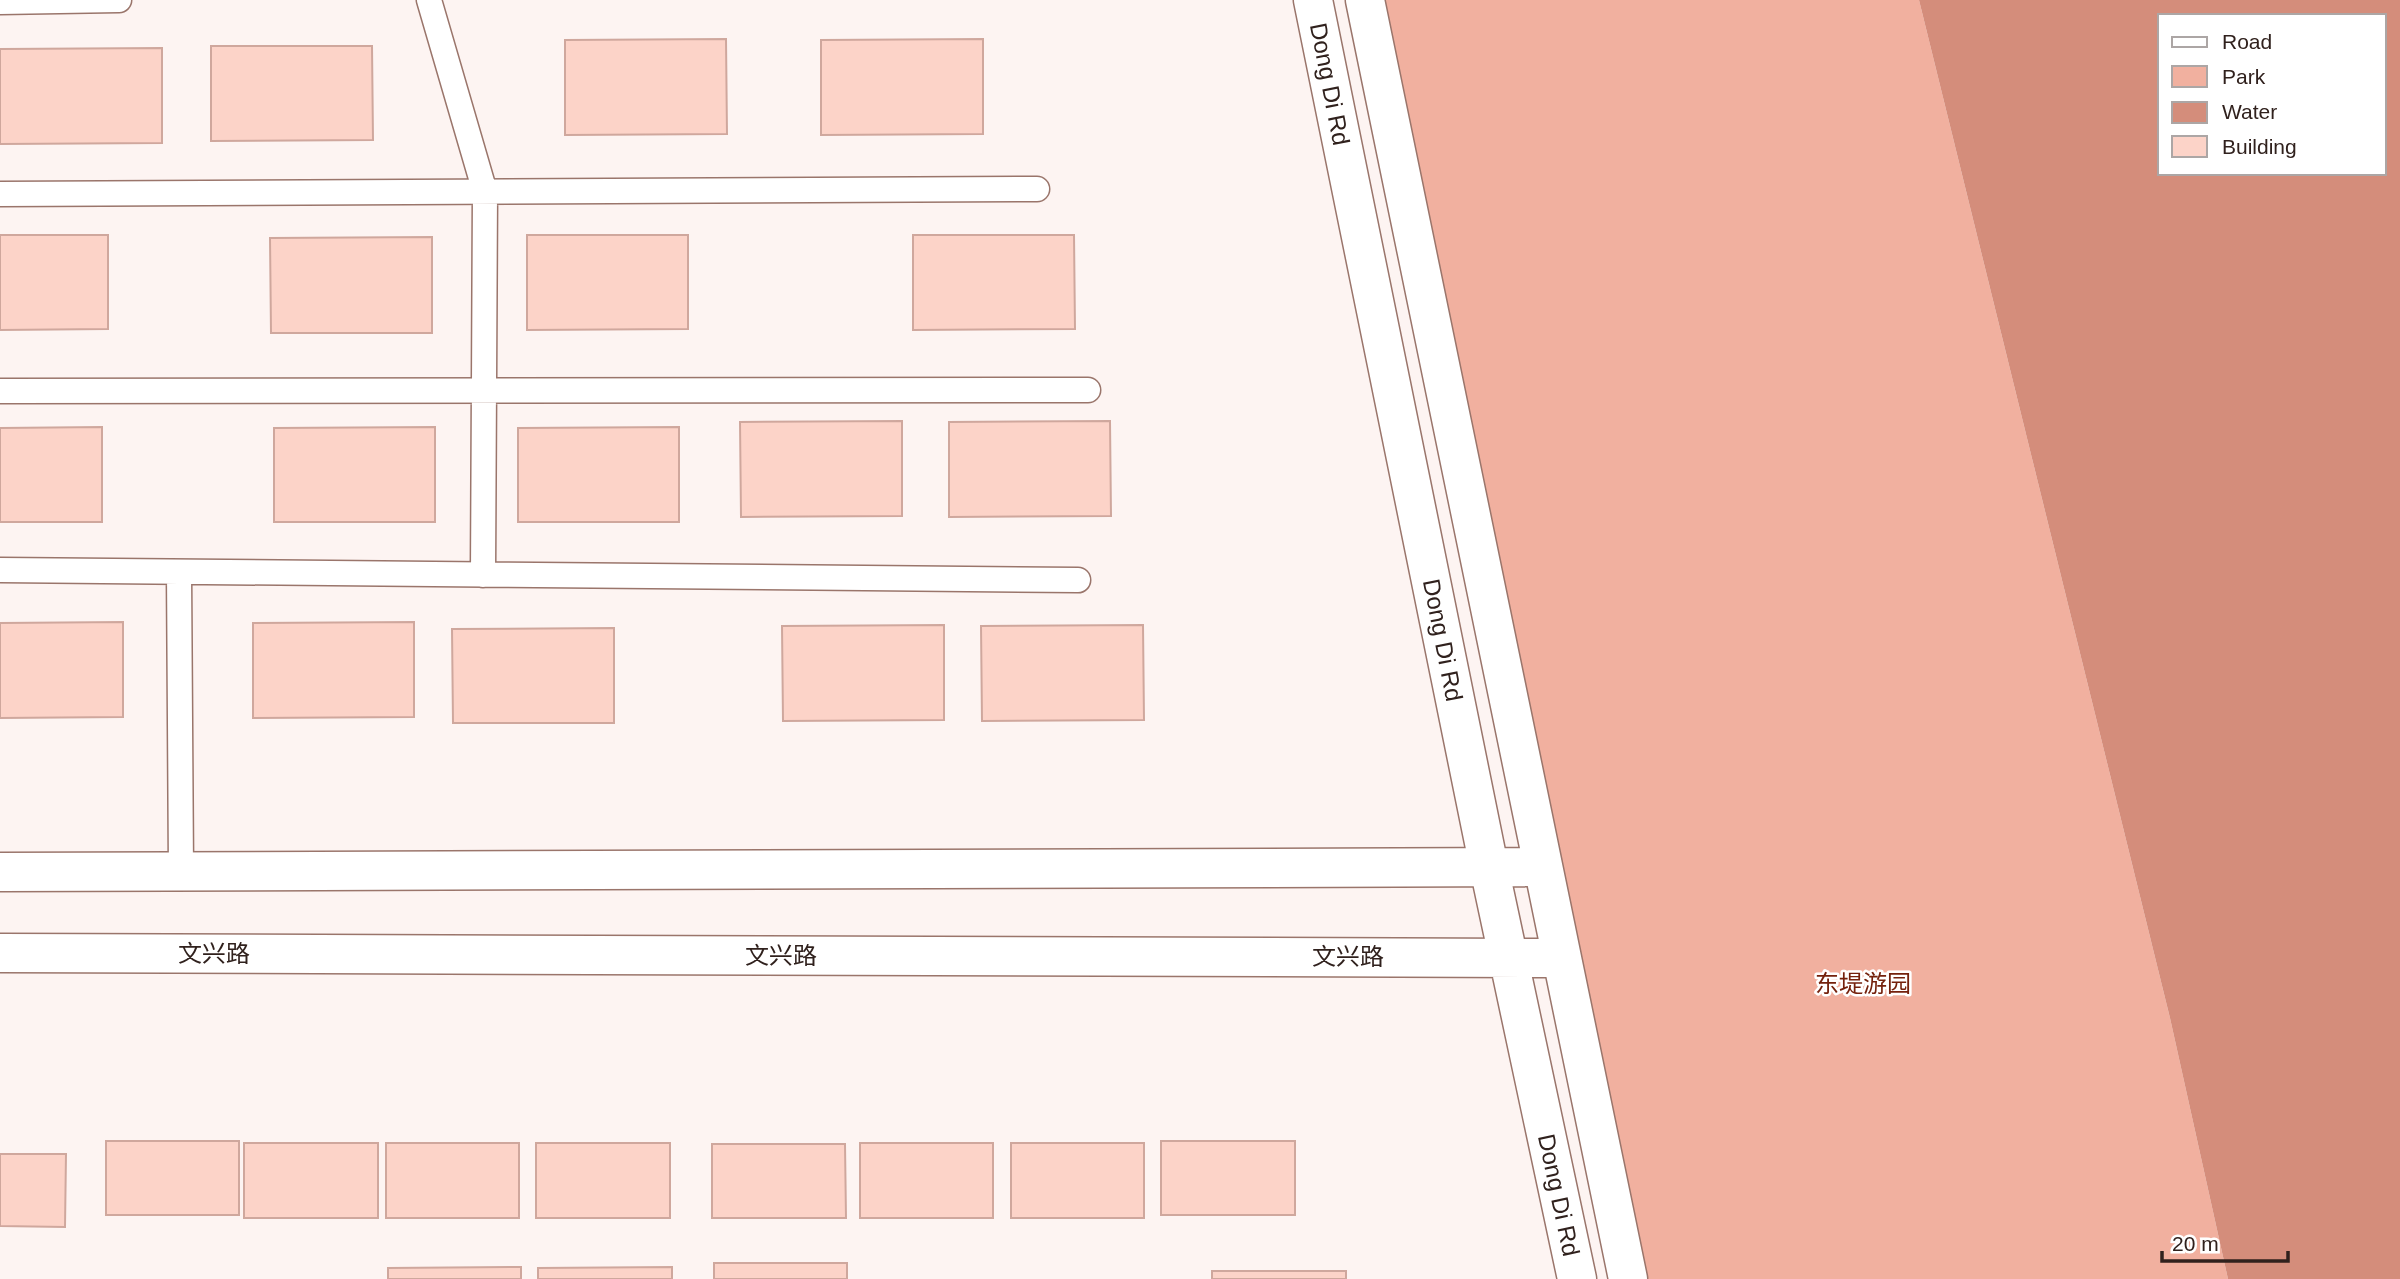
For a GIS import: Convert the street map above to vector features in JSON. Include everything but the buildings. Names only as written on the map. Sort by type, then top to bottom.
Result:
[{"type":"main road","name":"Dong Di Rd","points":[[1313,0],[1489,867],[1577,1279]]},
{"type":"main road","points":[[1365,0],[1628,1279]]},
{"type":"main road","points":[[0,872],[1543,867]]},
{"type":"main road","name":"文兴路","points":[[0,953],[1562,958]]},
{"type":"lane","points":[[0,2],[119,0]]},
{"type":"lane","points":[[429,0],[485,192],[482,575]]},
{"type":"lane","points":[[0,194],[1037,189]]},
{"type":"lane","points":[[0,391],[1088,390]]},
{"type":"lane","points":[[0,570],[1078,580]]},
{"type":"lane","points":[[179,572],[181,872]]},
{"type":"green space","name":"东堤游园","points":[[1365,0],[1919,0],[2170,1018],[2228,1279],[1628,1279]]},
{"type":"water","points":[[1919,0],[2400,0],[2400,1279],[2228,1279],[2170,1018]]}]
